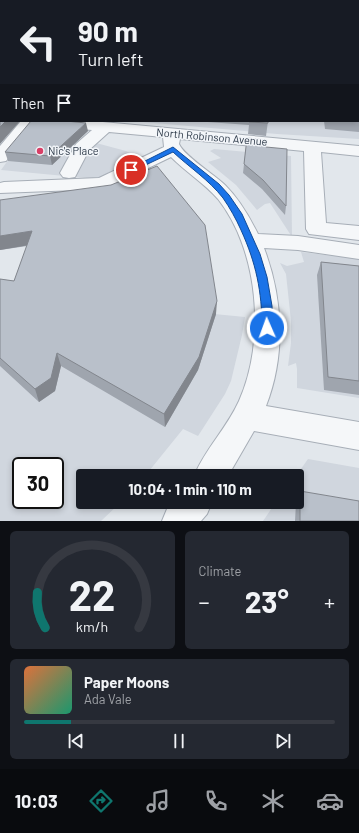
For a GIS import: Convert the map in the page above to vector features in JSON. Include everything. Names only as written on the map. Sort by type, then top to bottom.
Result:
[{"type":"street","points":[[29,0],[37,0]]},
{"type":"street","points":[[0,157],[28,122]]},
{"type":"street","name":"North Robinson Avenue","points":[[52,122],[105,127],[134,125],[173,141],[312,146],[359,151]]},
{"type":"street","points":[[69,173],[82,148],[105,127]]},
{"type":"street","points":[[4,188],[102,183],[173,141],[226,196],[238,214],[251,240],[262,277],[267,306],[268,339],[264,368],[256,395],[246,416],[214,469]]},
{"type":"street","points":[[312,146],[316,229]]},
{"type":"street","points":[[298,243],[316,229],[359,233]]},
{"type":"street","points":[[251,240],[298,243],[359,252]]},
{"type":"street","points":[[246,416],[359,436]]},
{"type":"street","points":[[179,521],[189,509]]},
{"type":"shaded area","points":[[143,122],[359,122],[359,139],[277,134]]},
{"type":"shaded area","points":[[27,134],[85,140],[126,151],[133,155],[133,159],[97,179],[1,170]]},
{"type":"shaded area","points":[[214,149],[291,156],[292,237],[270,203],[265,204],[257,210],[236,185],[208,162],[221,158],[210,151]]},
{"type":"shaded area","points":[[301,252],[359,259],[359,398],[297,388],[296,363],[288,366],[291,343],[291,321],[286,274],[280,263],[287,266],[304,262]]},
{"type":"shaded area","points":[[0,293],[245,317],[231,381],[225,394],[198,436],[183,429],[151,469],[76,469],[76,509],[114,509],[101,521],[0,521]]},
{"type":"shaded area","points":[[308,459],[359,468],[359,521],[263,521],[271,509],[304,509],[304,469],[301,469]]},
{"type":"building","points":[[0,122],[5,122],[0,127]]},
{"type":"building","points":[[30,122],[86,123],[50,156],[5,152]]},
{"type":"building","points":[[247,138],[266,140],[266,147],[287,149],[286,206],[263,180],[244,164]]},
{"type":"building","points":[[157,166],[205,225],[217,301],[199,357],[164,414],[57,353],[51,378],[35,389],[0,358],[0,279],[14,281],[32,231],[0,236],[0,200],[111,185]]},
{"type":"building","points":[[321,262],[359,266],[359,381],[328,377]]},
{"type":"building","points":[[304,492],[359,501],[359,521],[300,521],[300,509],[304,509]]},
{"type":"place","name":"Nic's Place","points":[[40,151]]},
{"type":"route","points":[[131,170],[173,149],[179,156],[216,185],[226,196],[238,214],[256,254],[267,306],[267,328]]}]
